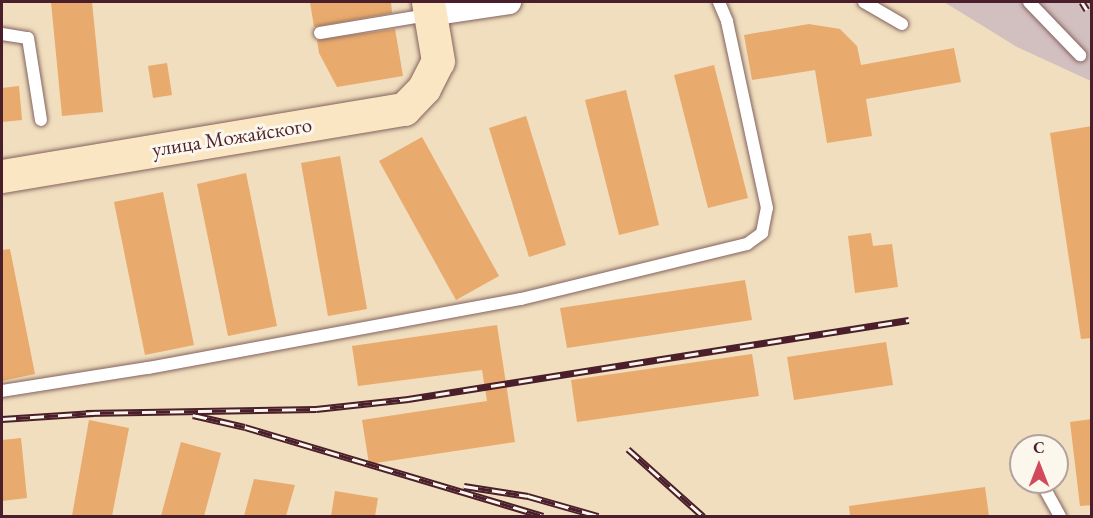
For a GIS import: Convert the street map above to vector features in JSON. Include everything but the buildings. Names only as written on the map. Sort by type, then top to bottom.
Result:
[{"type":"main road","name":"улица Можайского","points":[[2,176],[404,109],[424,88],[438,61],[429,8]]},
{"type":"street","points":[[429,8],[508,2]]},
{"type":"lane","points":[[2,390],[148,368],[521,299],[747,244],[762,233],[767,208],[727,21],[718,2]]},
{"type":"lane","points":[[864,2],[902,24]]},
{"type":"lane","points":[[1029,2],[1080,55]]},
{"type":"lane","points":[[320,33],[429,8]]},
{"type":"lane","points":[[2,34],[28,38],[40,120]]},
{"type":"lane","points":[[1048,494],[1060,516]]},
{"type":"shaded area","points":[[944,2],[1091,2],[1091,81],[1017,47]]},
{"type":"railway","points":[[1082,2],[1087,10]]},
{"type":"railway","points":[[86,413],[316,409],[408,399],[909,320]]},
{"type":"railway","points":[[2,419],[94,413]]},
{"type":"railway","points":[[193,415],[245,427],[543,516]]},
{"type":"railway","points":[[628,449],[703,516]]},
{"type":"railway","points":[[464,486],[528,496],[598,516]]}]
